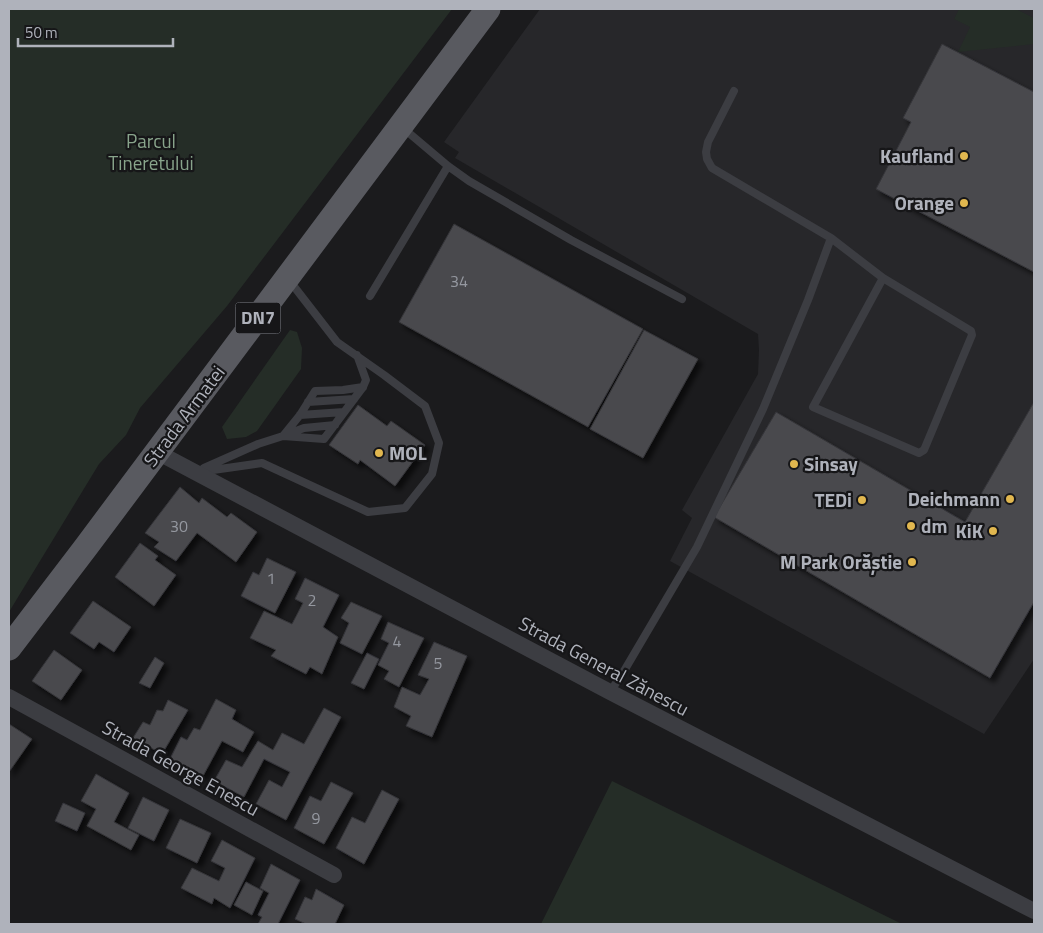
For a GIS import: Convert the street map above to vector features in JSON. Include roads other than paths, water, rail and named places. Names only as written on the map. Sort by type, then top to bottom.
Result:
[{"type":"main road","name":"DN7","points":[[400,126],[488,9]]},
{"type":"main road","name":"Strada Armatei","points":[[9,648],[400,126]]},
{"type":"street","name":"Strada General Zănescu","points":[[156,452],[610,692],[1034,911]]},
{"type":"street","name":"Strada George Enescu","points":[[9,697],[334,875]]},
{"type":"lane","points":[[734,91],[708,142],[706,152],[709,165],[831,238],[882,278],[971,331],[972,335],[928,441],[924,450],[919,453],[813,406],[882,278]]},
{"type":"lane","points":[[400,126],[469,181],[571,240],[682,299]]},
{"type":"lane","points":[[370,296],[448,166]]},
{"type":"lane","points":[[610,692],[697,547],[763,410],[831,238]]},
{"type":"lane","points":[[195,472],[262,463],[368,512],[405,508],[432,474],[439,443],[425,406],[337,342],[287,278]]},
{"type":"lane","points":[[283,436],[324,439],[363,388],[366,380],[357,355]]},
{"type":"lane","points":[[283,436],[316,392],[363,388]]},
{"type":"lane","points":[[308,402],[354,400]]},
{"type":"lane","points":[[300,415],[344,412]]},
{"type":"lane","points":[[195,472],[258,444],[304,428],[335,425]]},
{"type":"place","name":"Kaufland","points":[[964,156]]},
{"type":"place","name":"Orange","points":[[964,203]]},
{"type":"place","name":"MOL","points":[[379,453]]},
{"type":"place","name":"Sinsay","points":[[794,464]]},
{"type":"place","name":"Deichmann","points":[[1010,499]]},
{"type":"place","name":"TEDi","points":[[862,500]]},
{"type":"place","name":"dm","points":[[911,526]]},
{"type":"place","name":"KiK","points":[[993,531]]},
{"type":"place","name":"M Park Orăștie","points":[[912,562]]},
{"type":"park label","name":"Parcul Tineretului","points":[[151,152]]}]
